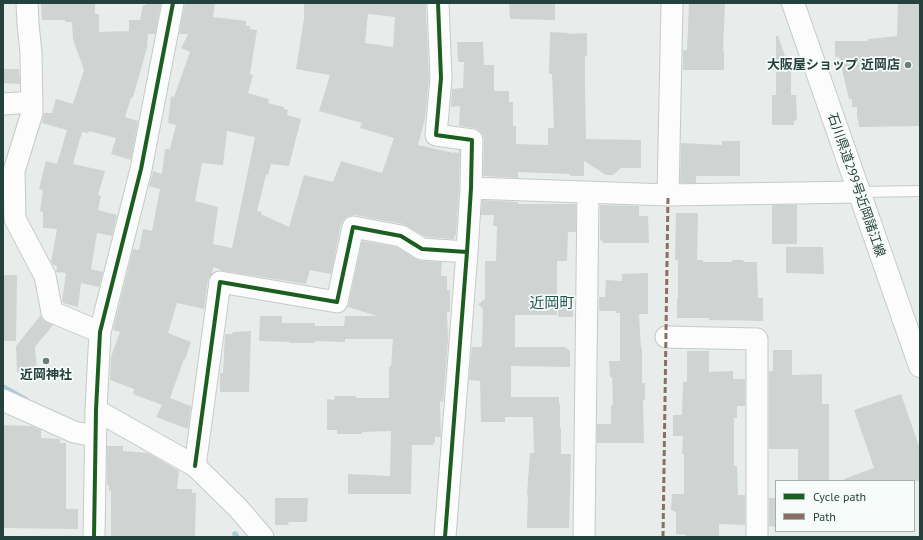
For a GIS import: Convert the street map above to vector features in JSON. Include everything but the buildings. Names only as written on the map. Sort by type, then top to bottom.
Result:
[{"type":"main road","name":"石川県道299号近岡諸江線","points":[[793,3],[920,366]]},
{"type":"street","points":[[27,3],[31,53],[32,114],[14,171],[15,219],[45,276],[52,312],[100,332]]},
{"type":"street","points":[[94,537],[96,410],[100,332],[141,169],[173,3]]},
{"type":"street","points":[[438,3],[441,78],[436,135],[472,140],[467,252],[445,537]]},
{"type":"street","points":[[668,196],[672,3]]},
{"type":"street","points":[[3,104],[32,102]]},
{"type":"street","points":[[471,188],[668,196],[859,192]]},
{"type":"street","points":[[584,537],[588,192]]},
{"type":"street","points":[[195,466],[220,282],[337,302],[353,227],[401,236],[422,249],[467,252]]},
{"type":"street","points":[[666,337],[757,339],[757,537]]},
{"type":"street","points":[[3,400],[74,432],[96,436]]},
{"type":"street","points":[[96,410],[195,466],[238,508],[263,537]]},
{"type":"lane","points":[[859,192],[920,192]]},
{"type":"waterway","points":[[3,387],[26,400]]},
{"type":"marked path","points":[[663,537],[668,195]]},
{"type":"cycle path","points":[[94,537],[96,410],[100,332],[141,169],[173,3]]},
{"type":"cycle path","points":[[438,3],[441,78],[436,135],[472,140],[467,252],[445,537]]},
{"type":"cycle path","points":[[195,466],[220,282],[337,302],[353,227],[401,236],[422,249],[467,252]]},
{"type":"place","name":"大阪屋ショップ 近岡店","points":[[908,65]]},
{"type":"place","name":"近岡神社","points":[[46,361]]},
{"type":"district","name":"近岡町","points":[[552,304]]}]
